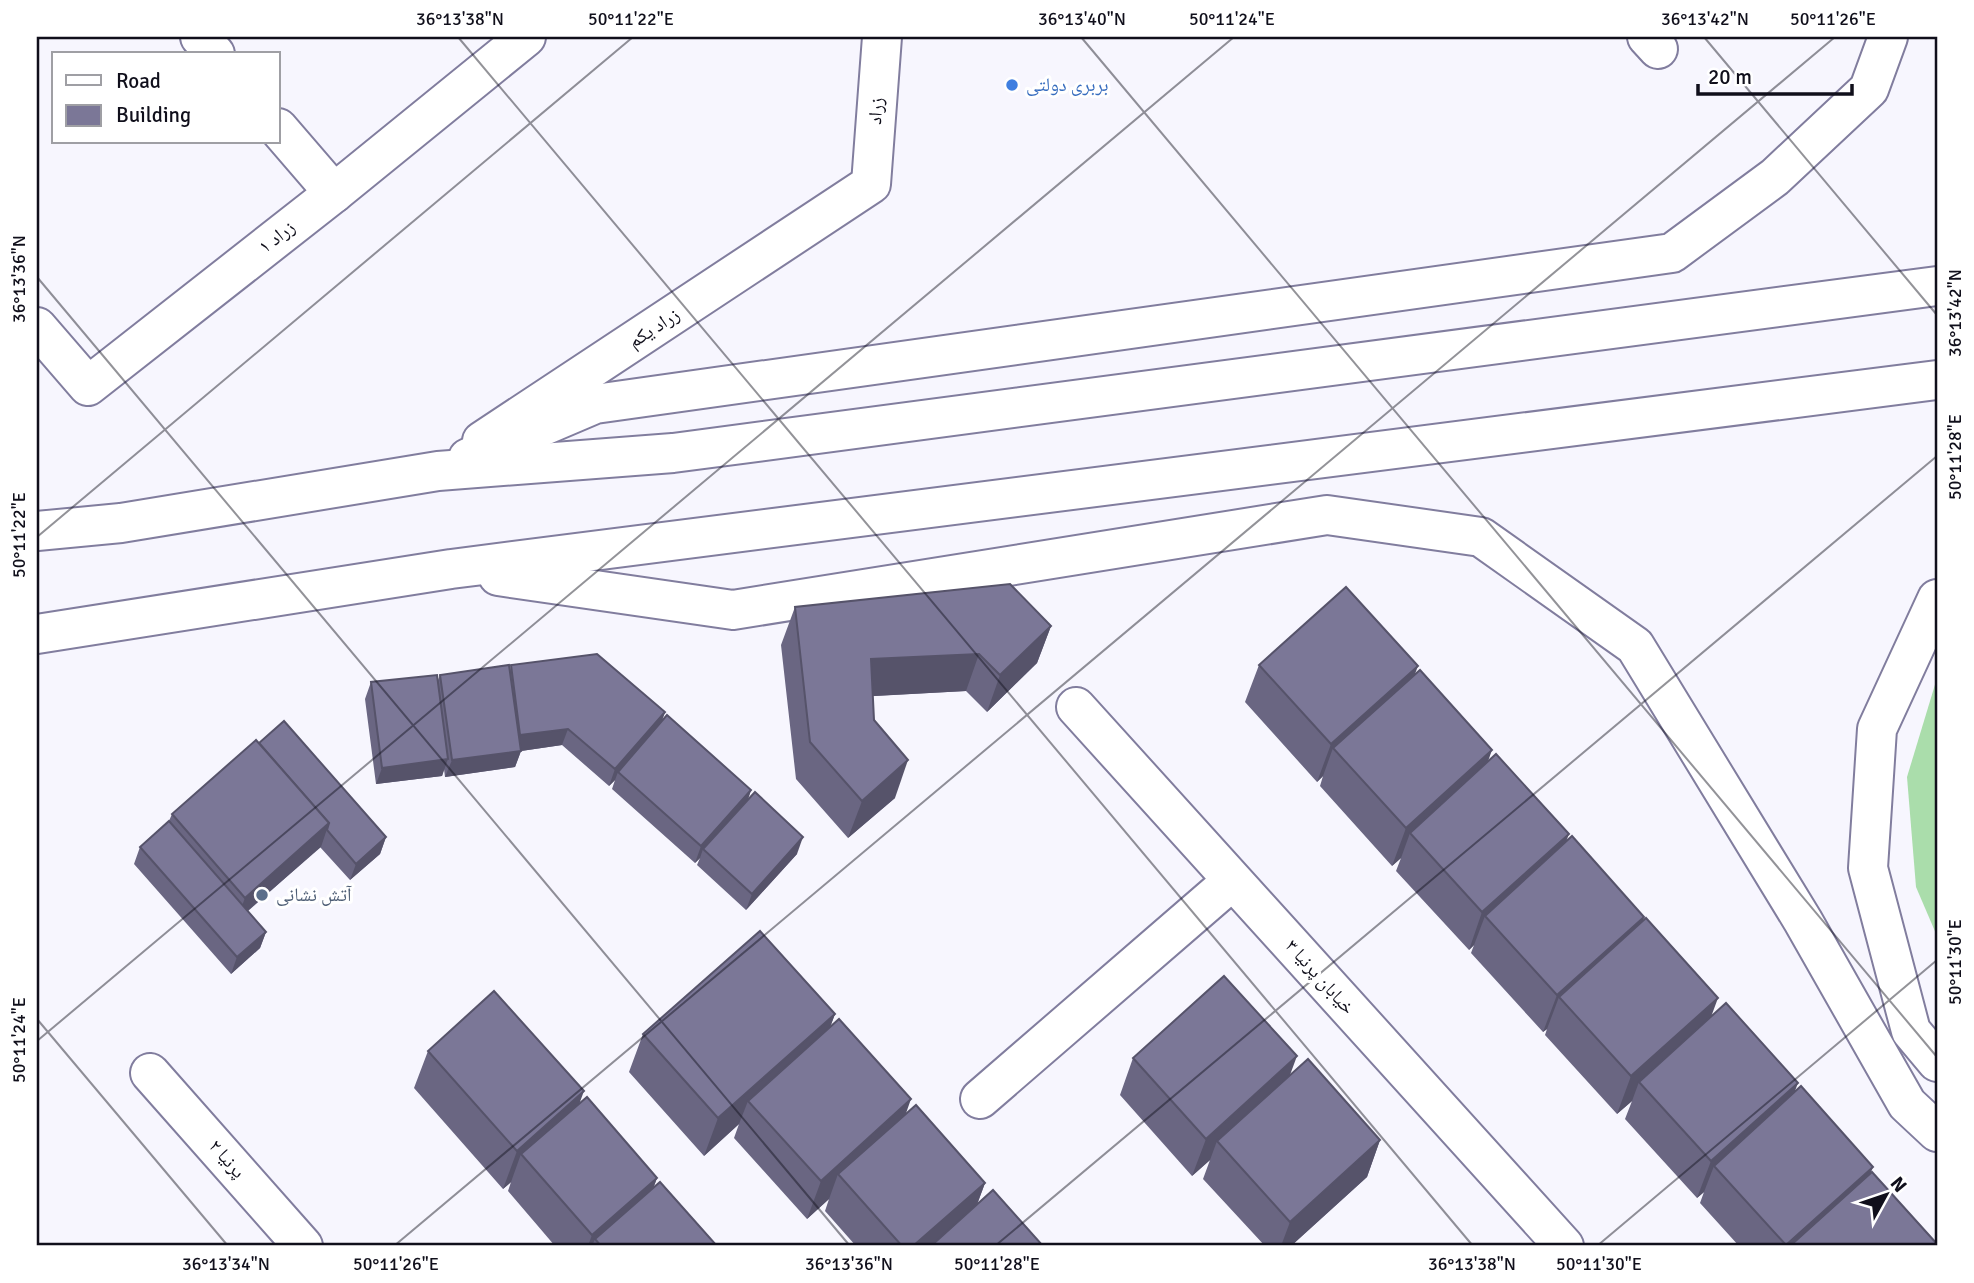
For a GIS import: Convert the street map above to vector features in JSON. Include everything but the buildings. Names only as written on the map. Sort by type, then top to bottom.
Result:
[{"type":"main road","points":[[200,37],[213,52]]},
{"type":"main road","name":"زراد ۱","points":[[37,327],[88,386],[334,193],[526,37]]},
{"type":"main road","name":"زراد","points":[[871,184],[882,37]]},
{"type":"main road","points":[[438,471],[596,404],[1672,253],[1775,177],[1869,89],[1888,37]]},
{"type":"main road","points":[[280,130],[334,193]]},
{"type":"main road","name":"زراد یکم","points":[[438,471],[871,184]]},
{"type":"main road","points":[[37,531],[121,523],[438,471],[673,453],[1937,286]]},
{"type":"main road","points":[[38,635],[450,569],[1937,380]]},
{"type":"main road","points":[[37,506],[121,523]]},
{"type":"main road","points":[[450,569],[733,610],[1327,515],[1481,537],[1635,646],[1803,921],[1907,1104],[1937,1132]]},
{"type":"main road","points":[[1937,599],[1877,729],[1868,868],[1911,1031],[1937,1062]]},
{"type":"main road","name":"خیابان پرنیا ۳","points":[[1076,707],[1564,1246]]},
{"type":"main road","points":[[980,1099],[1233,881]]},
{"type":"main road","name":"پرنیا ۲","points":[[150,1073],[303,1246]]},
{"type":"green space","points":[[1937,678],[1937,936],[1916,887],[1907,777]]},
{"type":"place","name":"بربری دولتی","points":[[1012,85]]},
{"type":"place","name":"آتش نشانی","points":[[262,895]]}]
